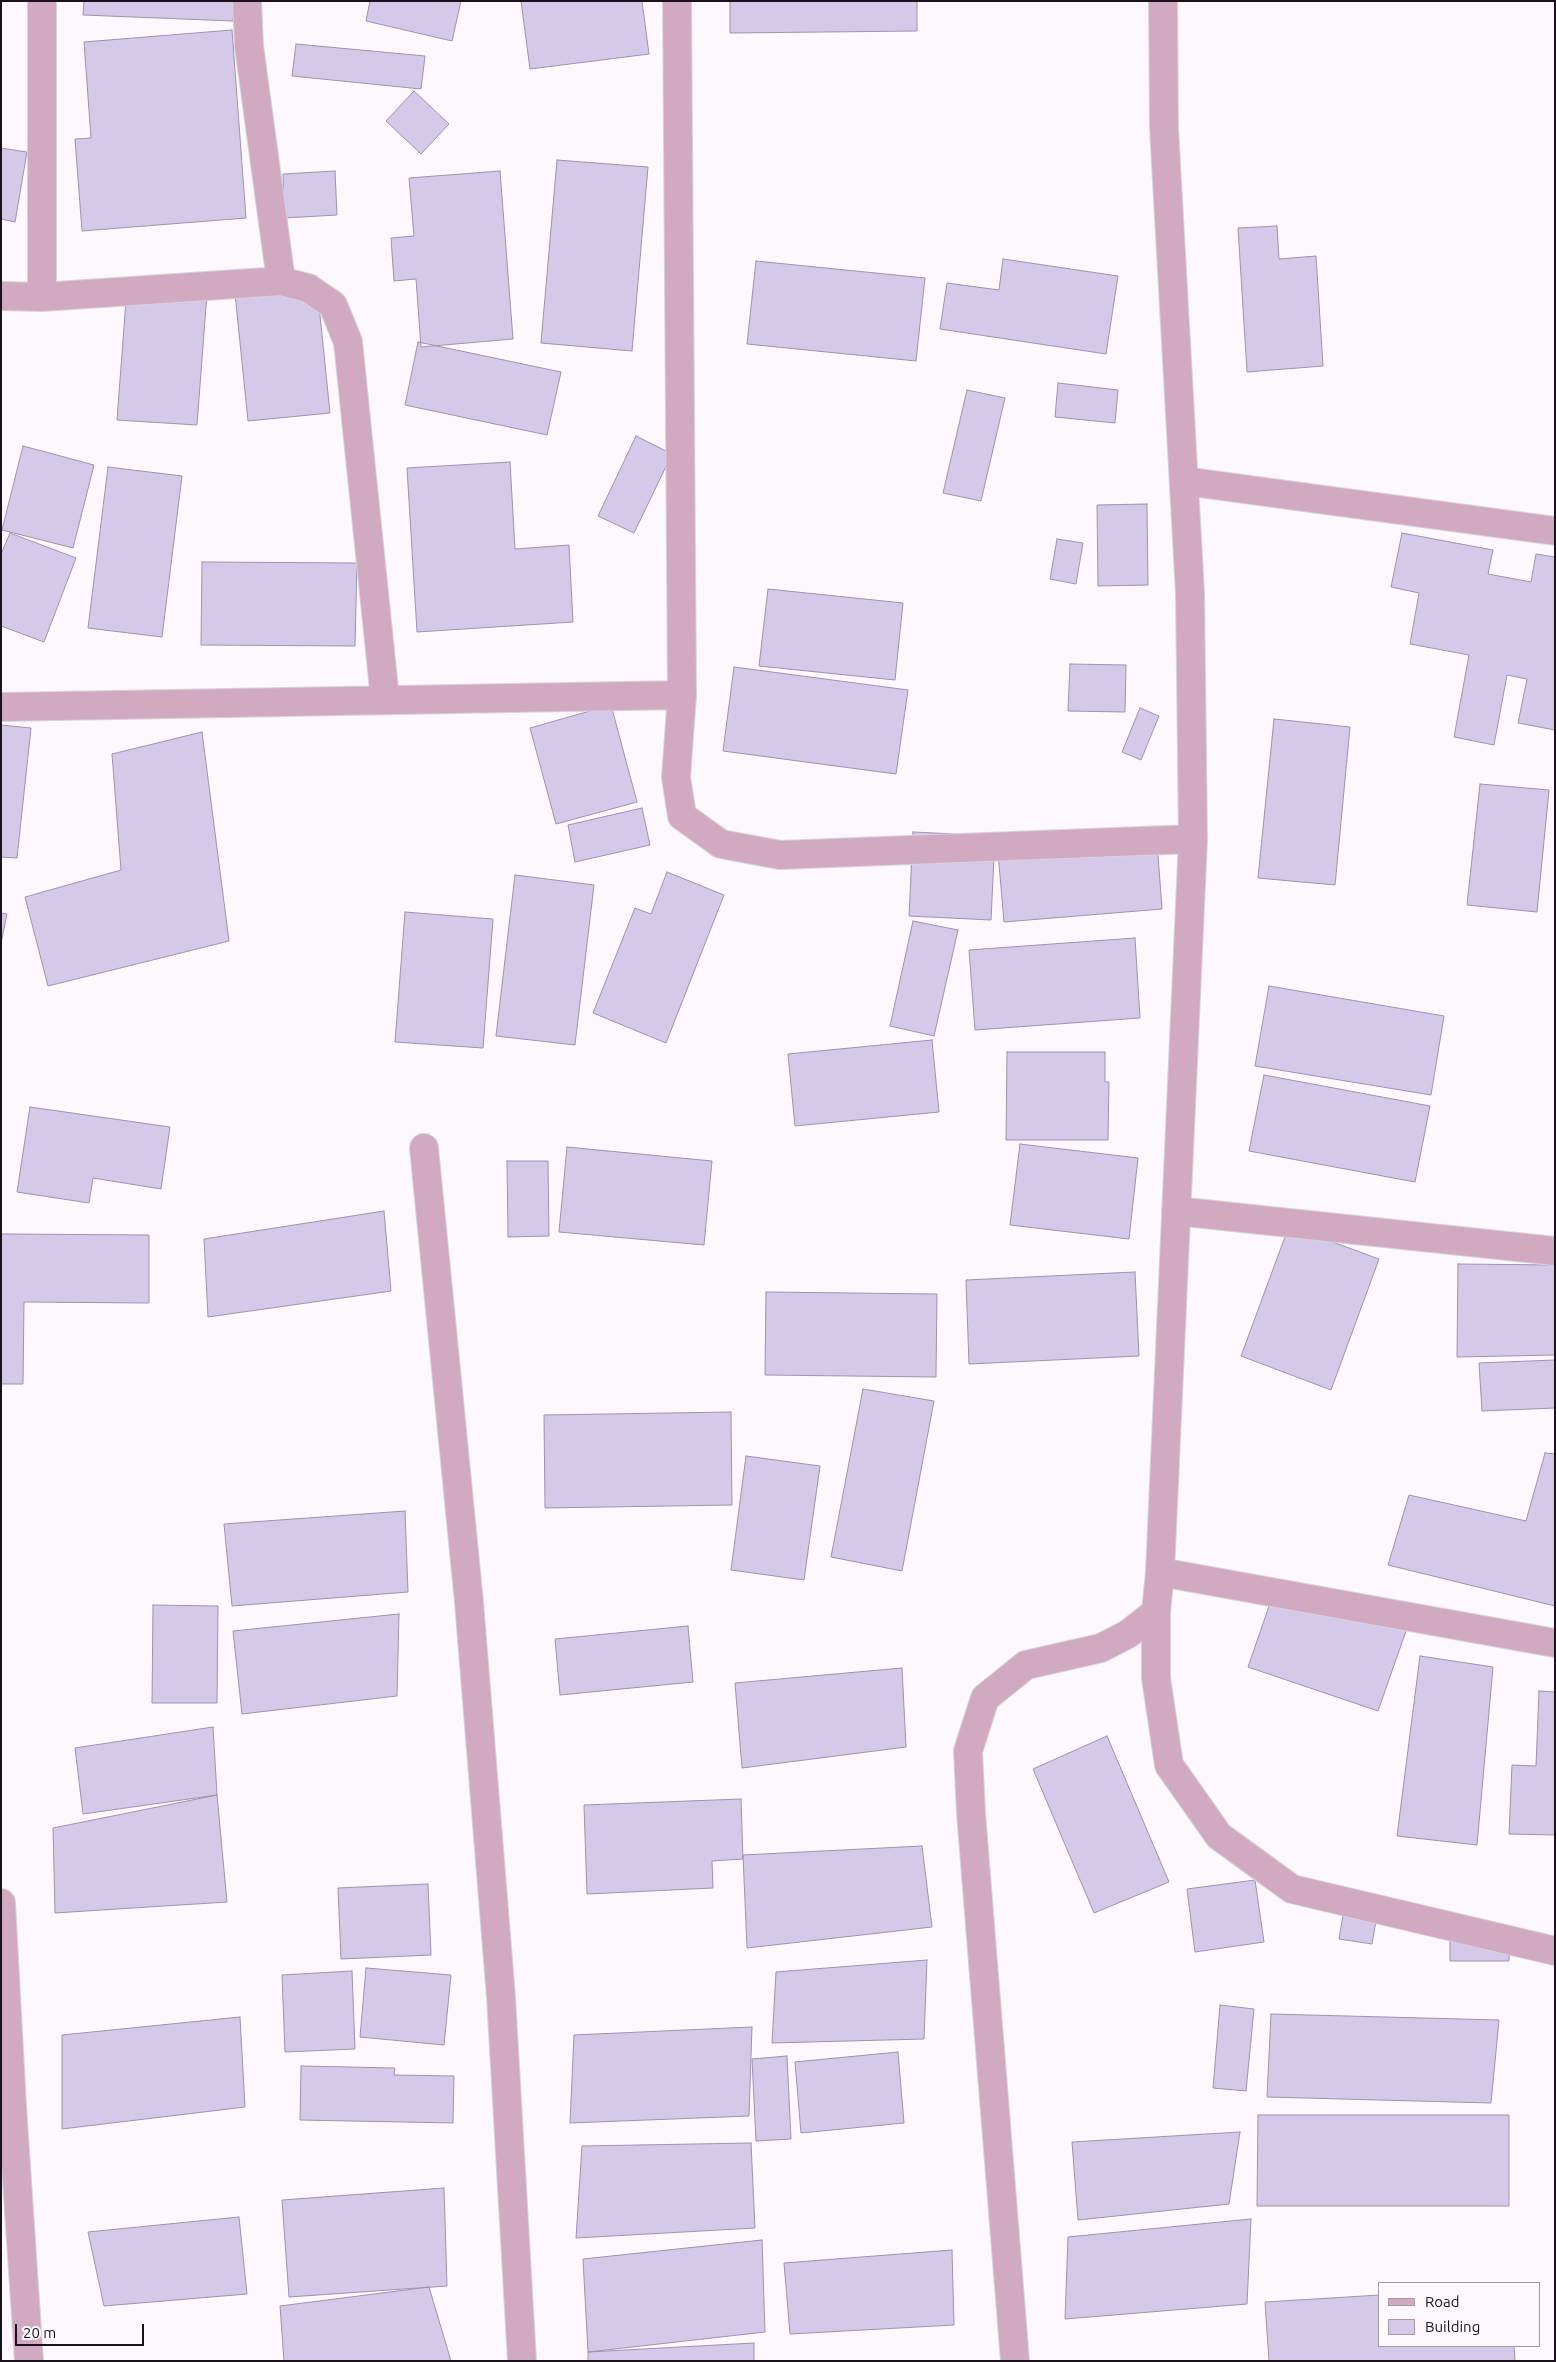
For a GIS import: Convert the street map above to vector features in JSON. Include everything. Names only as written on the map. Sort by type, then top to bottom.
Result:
[{"type":"street","points":[[42,1],[42,297]]},
{"type":"street","points":[[246,1],[249,46],[281,281]]},
{"type":"street","points":[[677,1],[682,695],[676,777],[682,816],[721,844],[780,855],[1193,840]]},
{"type":"street","points":[[1163,1],[1164,128],[1190,593],[1193,840],[1160,1572],[1156,1612],[1156,1678],[1169,1765],[1219,1836],[1292,1889],[1555,1950]]},
{"type":"street","points":[[1,296],[42,297],[281,281],[308,288],[332,305],[348,342],[385,699]]},
{"type":"street","points":[[1184,481],[1555,531]]},
{"type":"street","points":[[1,707],[682,695]]},
{"type":"street","points":[[424,1148],[469,1602],[501,1997],[522,2361]]},
{"type":"street","points":[[1176,1211],[1555,1251]]},
{"type":"street","points":[[1160,1572],[1555,1643]]},
{"type":"street","points":[[1015,2361],[972,1823],[968,1751],[985,1698],[1026,1665],[1101,1648],[1128,1634],[1156,1612]]},
{"type":"street","points":[[1,1903],[29,2361]]},
{"type":"building","points":[[84,1],[234,1],[233,21],[83,15]]},
{"type":"building","points":[[370,1],[461,1],[452,41],[366,21]]},
{"type":"building","points":[[521,1],[642,1],[649,54],[530,69]]},
{"type":"building","points":[[730,1],[917,1],[917,31],[730,33]]},
{"type":"building","points":[[232,30],[246,218],[82,231],[75,139],[91,138],[84,42]]},
{"type":"building","points":[[296,44],[425,56],[421,89],[292,76]]},
{"type":"building","points":[[414,91],[449,124],[421,154],[386,121]]},
{"type":"building","points":[[1,148],[27,152],[15,222],[1,219]]},
{"type":"building","points":[[557,160],[648,167],[632,351],[541,343]]},
{"type":"building","points":[[335,171],[337,215],[284,218],[283,174]]},
{"type":"building","points":[[500,171],[513,339],[421,347],[416,279],[394,281],[391,238],[414,236],[409,178]]},
{"type":"building","points":[[1277,226],[1279,259],[1316,256],[1323,366],[1247,372],[1238,228]]},
{"type":"building","points":[[1003,259],[1118,276],[1106,354],[940,329],[947,283],[999,290]]},
{"type":"building","points":[[756,261],[925,278],[916,361],[747,344]]},
{"type":"building","points":[[316,276],[330,413],[248,421],[234,284]]},
{"type":"building","points":[[127,287],[207,293],[197,425],[117,420]]},
{"type":"building","points":[[418,342],[561,372],[547,435],[405,405]]},
{"type":"building","points":[[1058,383],[1118,390],[1115,423],[1055,417]]},
{"type":"building","points":[[967,390],[1005,398],[981,501],[943,493]]},
{"type":"building","points":[[636,436],[672,454],[634,533],[598,516]]},
{"type":"building","points":[[23,446],[94,465],[73,548],[2,530]]},
{"type":"building","points":[[510,462],[515,549],[569,545],[573,622],[417,632],[407,468]]},
{"type":"building","points":[[108,467],[182,476],[162,637],[88,628]]},
{"type":"building","points":[[1147,504],[1148,585],[1098,586],[1097,505]]},
{"type":"building","points":[[10,533],[76,558],[44,642],[1,626],[1,554]]},
{"type":"building","points":[[1402,533],[1493,550],[1488,574],[1531,582],[1536,554],[1555,557],[1555,730],[1518,723],[1527,679],[1507,675],[1494,745],[1454,737],[1469,655],[1410,644],[1419,593],[1391,587]]},
{"type":"building","points":[[1057,539],[1083,543],[1076,584],[1050,579]]},
{"type":"building","points":[[202,562],[357,563],[355,646],[201,645]]},
{"type":"building","points":[[768,589],[903,603],[895,680],[759,666]]},
{"type":"building","points":[[1070,664],[1126,665],[1125,712],[1068,711]]},
{"type":"building","points":[[734,667],[908,690],[896,774],[723,751]]},
{"type":"building","points":[[611,705],[637,802],[556,824],[530,728]]},
{"type":"building","points":[[1140,708],[1159,716],[1141,760],[1122,752]]},
{"type":"building","points":[[1274,719],[1350,727],[1335,885],[1258,878]]},
{"type":"building","points":[[1,725],[31,728],[17,858],[1,857]]},
{"type":"building","points":[[202,732],[229,941],[48,986],[25,897],[121,870],[112,754]]},
{"type":"building","points":[[1480,784],[1549,790],[1537,912],[1467,905]]},
{"type":"building","points":[[642,808],[650,845],[575,862],[568,825]]},
{"type":"building","points":[[1156,828],[1162,909],[1004,922],[997,841]]},
{"type":"building","points":[[913,832],[995,836],[991,920],[909,916]]},
{"type":"building","points":[[667,872],[724,895],[666,1043],[593,1013],[635,908],[651,914]]},
{"type":"building","points":[[515,875],[594,885],[575,1045],[496,1036]]},
{"type":"building","points":[[405,912],[493,919],[483,1048],[395,1042]]},
{"type":"building","points":[[1,913],[7,914],[1,943]]},
{"type":"building","points":[[913,921],[958,930],[934,1036],[890,1026]]},
{"type":"building","points":[[1135,938],[1140,1018],[975,1030],[969,950]]},
{"type":"building","points":[[1269,986],[1444,1016],[1431,1095],[1255,1066]]},
{"type":"building","points":[[932,1040],[939,1112],[795,1126],[788,1054]]},
{"type":"building","points":[[1007,1052],[1105,1052],[1105,1082],[1109,1082],[1108,1140],[1006,1140]]},
{"type":"building","points":[[1264,1075],[1430,1106],[1415,1182],[1249,1151]]},
{"type":"building","points":[[30,1107],[170,1127],[161,1189],[93,1178],[89,1203],[17,1192]]},
{"type":"building","points":[[1020,1144],[1138,1158],[1129,1239],[1010,1225]]},
{"type":"building","points":[[567,1147],[712,1161],[704,1245],[559,1232]]},
{"type":"building","points":[[507,1161],[548,1161],[549,1236],[508,1237]]},
{"type":"building","points":[[384,1211],[391,1291],[208,1317],[204,1239]]},
{"type":"building","points":[[1289,1226],[1379,1259],[1331,1390],[1241,1356]]},
{"type":"building","points":[[1,1234],[149,1235],[149,1303],[24,1302],[23,1384],[1,1384]]},
{"type":"building","points":[[1458,1264],[1555,1265],[1555,1355],[1457,1357]]},
{"type":"building","points":[[1135,1272],[1139,1356],[969,1364],[966,1280]]},
{"type":"building","points":[[766,1292],[937,1294],[936,1377],[765,1375]]},
{"type":"building","points":[[1555,1360],[1555,1408],[1482,1411],[1479,1363]]},
{"type":"building","points":[[863,1389],[934,1401],[902,1571],[831,1557]]},
{"type":"building","points":[[731,1412],[732,1505],[545,1508],[544,1415]]},
{"type":"building","points":[[1545,1453],[1555,1454],[1555,1606],[1388,1565],[1409,1495],[1526,1521]]},
{"type":"building","points":[[746,1456],[820,1466],[804,1580],[731,1570]]},
{"type":"building","points":[[405,1511],[408,1592],[232,1606],[224,1524]]},
{"type":"building","points":[[1276,1586],[1406,1631],[1378,1711],[1248,1667]]},
{"type":"building","points":[[153,1605],[218,1606],[217,1703],[152,1703]]},
{"type":"building","points":[[399,1614],[397,1696],[242,1714],[233,1631]]},
{"type":"building","points":[[688,1626],[693,1682],[560,1695],[555,1639]]},
{"type":"building","points":[[1420,1656],[1493,1667],[1477,1845],[1397,1836]]},
{"type":"building","points":[[902,1668],[906,1747],[742,1768],[735,1683]]},
{"type":"building","points":[[1539,1691],[1555,1692],[1555,1835],[1509,1834],[1512,1765],[1536,1766]]},
{"type":"building","points":[[213,1727],[217,1795],[83,1814],[75,1748]]},
{"type":"building","points":[[1107,1736],[1169,1882],[1094,1913],[1033,1769]]},
{"type":"building","points":[[217,1795],[227,1902],[55,1913],[53,1828]]},
{"type":"building","points":[[741,1799],[743,1859],[712,1861],[713,1888],[587,1894],[584,1805]]},
{"type":"building","points":[[922,1846],[932,1927],[747,1948],[743,1855]]},
{"type":"building","points":[[1255,1880],[1264,1942],[1195,1952],[1187,1889]]},
{"type":"building","points":[[428,1884],[431,1955],[341,1959],[338,1888]]},
{"type":"building","points":[[1346,1897],[1379,1903],[1372,1944],[1339,1939]]},
{"type":"building","points":[[1450,1928],[1510,1929],[1509,1961],[1450,1961]]},
{"type":"building","points":[[927,1960],[924,2039],[772,2043],[776,1972]]},
{"type":"building","points":[[366,1968],[451,1975],[444,2045],[360,2037]]},
{"type":"building","points":[[352,1971],[355,2049],[285,2052],[282,1975]]},
{"type":"building","points":[[1220,2005],[1254,2009],[1246,2091],[1213,2088]]},
{"type":"building","points":[[1271,2014],[1499,2020],[1491,2103],[1267,2097]]},
{"type":"building","points":[[240,2017],[245,2107],[62,2129],[62,2035]]},
{"type":"building","points":[[752,2027],[749,2116],[570,2123],[574,2035]]},
{"type":"building","points":[[898,2052],[904,2123],[801,2133],[795,2062]]},
{"type":"building","points":[[787,2056],[791,2139],[756,2141],[752,2059]]},
{"type":"building","points":[[301,2066],[395,2068],[394,2075],[454,2076],[453,2123],[300,2120]]},
{"type":"building","points":[[1258,2115],[1509,2115],[1509,2206],[1257,2206]]},
{"type":"building","points":[[1240,2132],[1229,2204],[1078,2220],[1072,2142]]},
{"type":"building","points":[[751,2143],[755,2228],[576,2238],[582,2146]]},
{"type":"building","points":[[444,2188],[447,2286],[289,2297],[282,2200]]},
{"type":"building","points":[[239,2217],[247,2294],[104,2306],[88,2232]]},
{"type":"building","points":[[1251,2219],[1247,2304],[1065,2319],[1068,2237]]},
{"type":"building","points":[[762,2240],[765,2332],[588,2352],[583,2259]]},
{"type":"building","points":[[952,2250],[954,2325],[790,2334],[784,2263]]},
{"type":"building","points":[[429,2287],[451,2361],[284,2361],[280,2306]]},
{"type":"building","points":[[1378,2295],[1378,2347],[1514,2347],[1515,2361],[1269,2361],[1265,2302]]},
{"type":"building","points":[[754,2343],[754,2361],[588,2361],[588,2352]]}]
